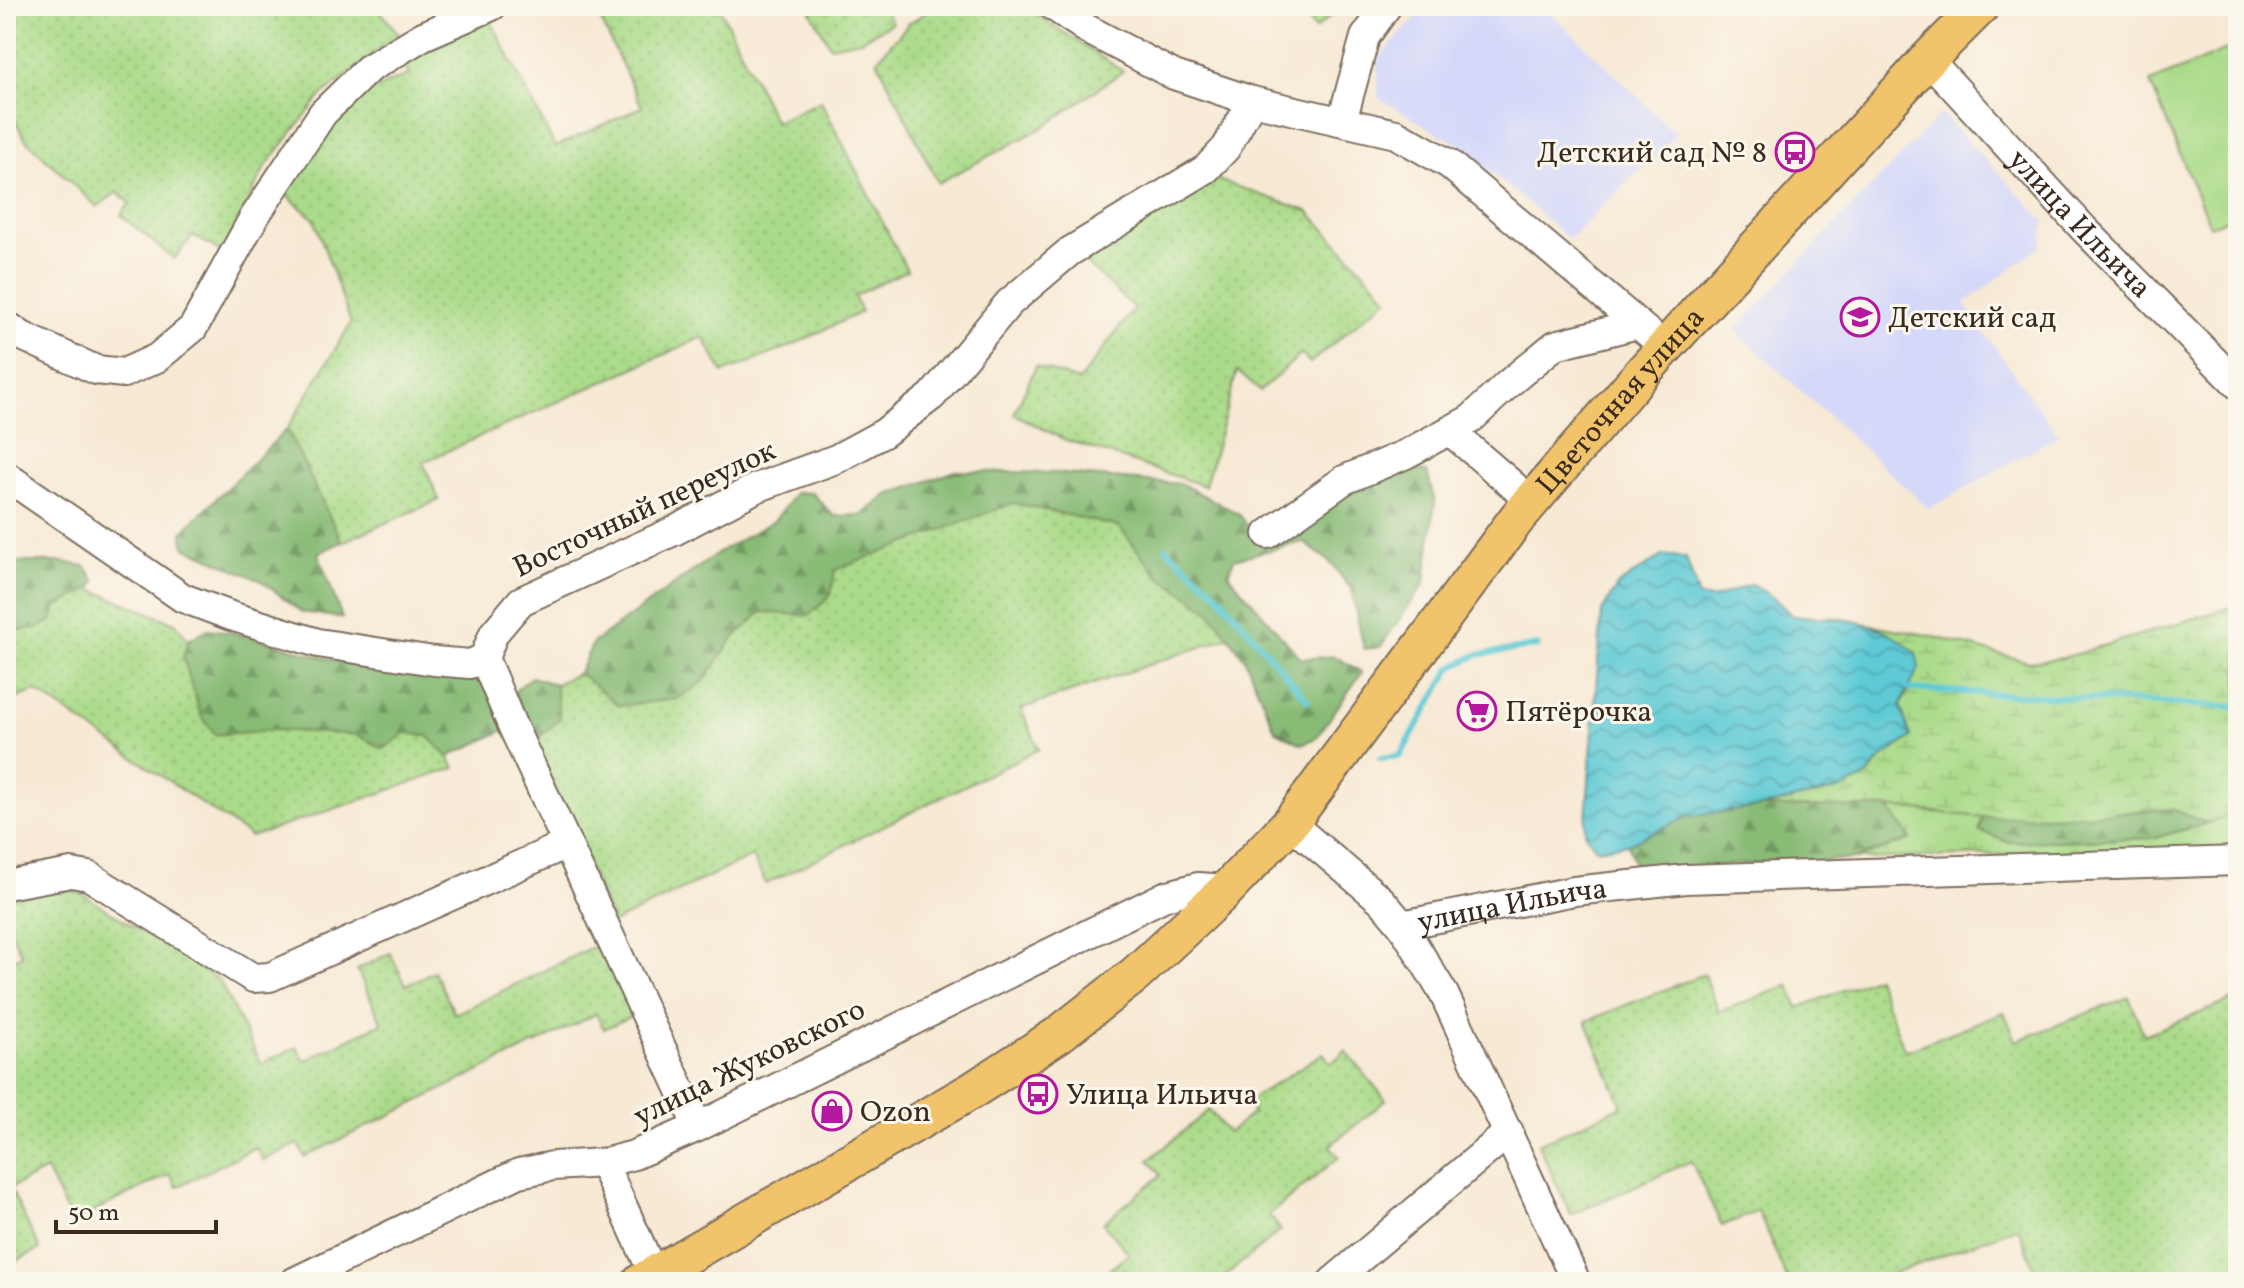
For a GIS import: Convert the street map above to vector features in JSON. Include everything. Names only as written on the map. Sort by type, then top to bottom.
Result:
[{"type":"main road","name":"Цветочная улица","points":[[1290,823],[1531,501],[1665,347],[1928,59],[1981,6]]},
{"type":"main road","points":[[647,1278],[973,1090],[1058,1035],[1136,974],[1227,889],[1290,823]]},
{"type":"street","points":[[6,325],[22,336],[96,370],[124,373],[157,358],[193,328],[253,219],[323,113],[368,69],[423,36],[492,6]]},
{"type":"street","points":[[1053,6],[1079,17],[1174,75],[1252,101],[1396,134],[1449,164],[1665,347]]},
{"type":"street","points":[[1342,121],[1365,37],[1387,6]]},
{"type":"street","name":"улица Ильича","points":[[1928,59],[2084,229],[2238,385]]},
{"type":"street","name":"Восточный переулок","points":[[484,658],[494,633],[521,601],[674,531],[756,488],[836,459],[884,433],[932,396],[1009,303],[1069,252],[1206,169],[1226,148],[1252,101]]},
{"type":"street","points":[[1268,534],[1344,480],[1406,454],[1471,419],[1555,345],[1638,324]]},
{"type":"street","points":[[1450,431],[1531,501]]},
{"type":"street","points":[[6,476],[183,598],[318,643],[434,661],[470,664],[484,658],[698,1127]]},
{"type":"street","name":"улица Ильича","points":[[1290,823],[1382,901],[1402,925],[1574,891],[1686,879],[2238,861]]},
{"type":"street","points":[[6,885],[71,873],[89,876],[253,978],[270,977],[567,844]]},
{"type":"street","name":"улица Жуковского","points":[[294,1282],[519,1173],[553,1166],[603,1163],[634,1155],[698,1127],[1165,896],[1198,887],[1227,889]]},
{"type":"street","points":[[1402,925],[1444,994],[1576,1282]]},
{"type":"street","points":[[1332,1282],[1509,1132]]},
{"type":"street","points":[[603,1163],[647,1278]]},
{"type":"shaded area","points":[[1427,6],[1544,6],[1676,134],[1569,239],[1460,146],[1378,98],[1378,59]]},
{"type":"shaded area","name":"Детский сад","points":[[1941,113],[2045,221],[2042,245],[1964,304],[2058,435],[1929,509],[1735,330]]},
{"type":"green space","points":[[6,6],[376,6],[399,34],[321,96],[265,167],[223,253],[193,235],[174,259],[121,215],[130,203],[117,192],[97,207],[26,140],[6,104]]},
{"type":"green space","points":[[594,6],[719,6],[775,122],[821,101],[907,270],[854,296],[861,312],[791,346],[723,373],[703,337],[423,462],[439,500],[342,542],[287,429],[351,323],[314,219],[284,193],[349,99],[408,75],[405,57],[490,19],[555,147],[642,107]]},
{"type":"green space","points":[[808,6],[883,6],[892,23],[861,40],[830,46]]},
{"type":"green space","points":[[936,6],[1023,6],[1123,71],[1042,128],[938,183],[877,60],[909,23]]},
{"type":"green space","points":[[1296,6],[1343,6],[1315,29]]},
{"type":"green space","points":[[2238,45],[2238,215],[2210,226],[2150,82]]},
{"type":"green space","points":[[1215,179],[1308,211],[1388,298],[1310,363],[1301,354],[1260,391],[1237,371],[1205,486],[1063,439],[1014,414],[1036,366],[1079,381],[1134,308],[1087,264],[1087,252]]},
{"type":"green space","points":[[287,429],[342,542],[318,553],[342,618],[302,612],[262,581],[185,547],[182,532]]},
{"type":"green space","points":[[1394,465],[1427,472],[1435,502],[1425,583],[1380,647],[1364,649],[1351,589],[1329,561],[1303,542],[1234,559],[1228,574],[1301,659],[1334,656],[1362,672],[1316,738],[1302,744],[1275,730],[1245,659],[1209,610],[1158,576],[1119,527],[1014,503],[831,595],[809,616],[761,613],[733,639],[703,682],[677,699],[619,706],[579,673],[593,643],[721,551],[775,520],[796,492],[812,493],[834,516],[862,515],[888,495],[956,471],[1053,473],[1182,484],[1239,514],[1257,539],[1288,533]]},
{"type":"green space","points":[[1013,503],[1119,527],[1158,576],[1209,610],[1229,637],[1021,709],[1039,749],[766,884],[752,856],[613,923],[534,742],[560,719],[555,684],[579,673],[619,706],[677,699],[703,682],[733,639],[762,612],[809,616],[831,595],[835,570]]},
{"type":"green space","points":[[6,562],[61,562],[85,566],[96,582],[90,589],[56,607],[52,621],[38,628],[6,632]]},
{"type":"green space","points":[[90,589],[175,623],[188,640],[183,657],[201,716],[215,735],[274,730],[357,735],[384,749],[406,733],[428,736],[455,768],[251,837],[36,691],[6,702],[6,632],[38,628],[52,621],[56,607]]},
{"type":"green space","points":[[2238,605],[2238,812],[2207,823],[2171,809],[1983,817],[1888,807],[1761,807],[1844,788],[1867,776],[1882,758],[1911,737],[1900,705],[1910,689],[1916,653],[1882,630],[1829,617],[1927,635],[2029,662],[2063,658]]},
{"type":"green space","points":[[208,629],[376,669],[482,676],[505,730],[448,757],[428,736],[384,749],[357,735],[274,730],[215,735],[201,716],[183,656],[188,640]]},
{"type":"green space","points":[[531,677],[555,684],[560,719],[534,742],[514,692]]},
{"type":"green space","points":[[1761,807],[1888,807],[1911,839],[1855,859],[1663,868],[1635,866],[1628,844],[1688,816]]},
{"type":"green space","points":[[1888,807],[1983,817],[1979,831],[2008,842],[2155,838],[2238,812],[2238,848],[1855,859],[1911,839]]},
{"type":"green space","points":[[2171,809],[2207,823],[2155,838],[2008,842],[1979,831],[1983,817]]},
{"type":"green space","points":[[54,889],[77,891],[219,980],[261,1064],[297,1047],[304,1061],[382,1023],[357,970],[390,953],[406,985],[434,971],[455,1014],[596,945],[632,1016],[604,1029],[596,1014],[305,1157],[298,1144],[263,1160],[256,1147],[177,1187],[170,1174],[72,1222],[46,1170],[10,1188],[40,1249],[6,1266],[6,963],[22,955],[6,921],[6,899]]},
{"type":"green space","points":[[1704,974],[1719,1012],[1789,985],[1798,1008],[1876,977],[1905,1051],[2004,1012],[2016,1041],[2129,997],[2144,1035],[2238,998],[2238,1282],[2040,1282],[2018,1227],[1871,1282],[1788,1282],[1758,1211],[1722,1226],[1691,1161],[1571,1215],[1538,1144],[1622,1106],[1586,1021]]},
{"type":"green space","points":[[1346,1051],[1386,1100],[1330,1146],[1339,1157],[1269,1215],[1281,1230],[1218,1282],[1102,1282],[1099,1278],[1129,1254],[1103,1223],[1161,1175],[1149,1160],[1209,1110],[1228,1133],[1253,1113],[1245,1103],[1323,1053],[1331,1063]]},
{"type":"water","points":[[1663,555],[1686,558],[1699,597],[1712,599],[1752,584],[1775,599],[1792,616],[1851,621],[1897,638],[1916,653],[1919,668],[1900,705],[1911,737],[1882,758],[1867,776],[1844,788],[1761,807],[1688,816],[1628,844],[1596,849],[1585,833],[1602,611],[1618,585]]},
{"type":"waterway","points":[[1166,548],[1217,593],[1308,701]]},
{"type":"waterway","points":[[1380,758],[1400,756],[1451,668],[1477,655],[1538,646]]},
{"type":"waterway","points":[[1910,689],[2238,707]]},
{"type":"place","name":"Детский сад № 8","points":[[1795,152]]},
{"type":"place","name":"Детский сад","points":[[1860,317]]},
{"type":"place","name":"Пятёрочка","points":[[1477,711]]},
{"type":"place","name":"Улица Ильича","points":[[1038,1094]]},
{"type":"place","name":"Ozon","points":[[832,1111]]}]
